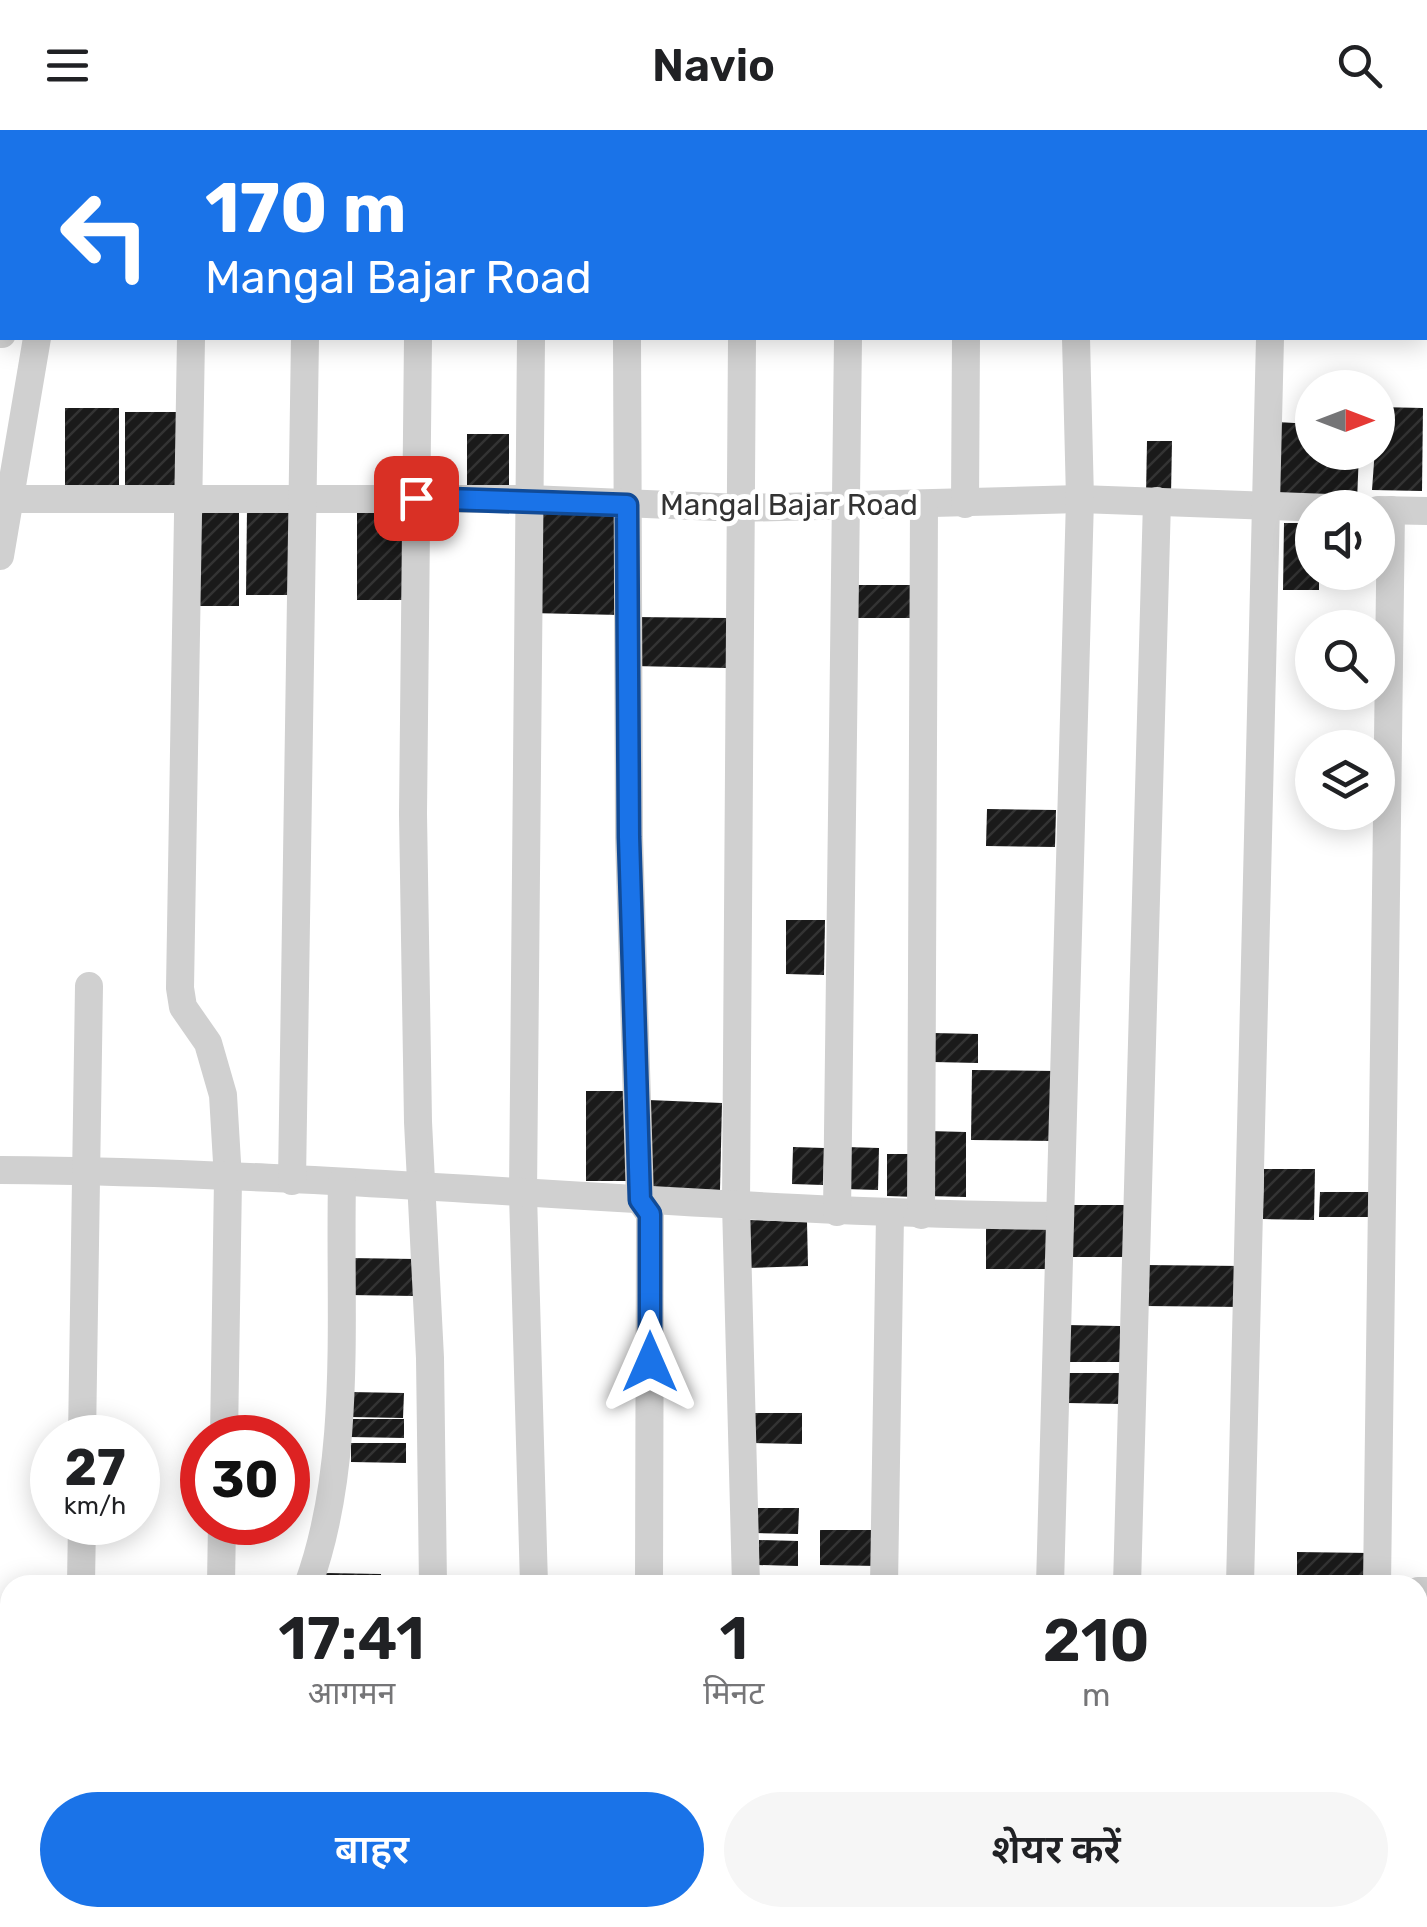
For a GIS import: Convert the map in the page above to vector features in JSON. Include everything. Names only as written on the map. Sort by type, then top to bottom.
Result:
[{"type":"street","points":[[0,556],[4,499],[37,340]]},
{"type":"street","points":[[191,340],[180,988],[183,1007],[208,1043],[217,1066],[228,1179],[224,1415]]},
{"type":"street","points":[[292,1181],[305,340]]},
{"type":"street","points":[[418,340],[413,814],[420,1184],[430,1358],[432,1575]]},
{"type":"street","points":[[531,340],[524,1194],[534,1575]]},
{"type":"street","points":[[628,340],[629,837],[640,1200],[650,1214],[649,1575]]},
{"type":"street","points":[[742,340],[736,1204],[746,1575]]},
{"type":"street","points":[[838,1212],[848,340]]},
{"type":"street","points":[[965,504],[966,340]]},
{"type":"street","points":[[1050,1575],[1080,499],[1076,340]]},
{"type":"street","points":[[1240,1575],[1270,340]]},
{"type":"street","name":"Mangal Bajar Road","points":[[4,499],[416,498],[740,508],[1080,499],[1295,506]]},
{"type":"street","points":[[1127,1575],[1156,502]]},
{"type":"street","points":[[921,1215],[924,504]]},
{"type":"street","points":[[1395,510],[1427,511]]},
{"type":"street","points":[[1378,1575],[1384,590]]},
{"type":"street","points":[[82,1415],[82,1170],[89,986]]},
{"type":"street","points":[[0,1170],[420,1184],[524,1194],[890,1215],[1058,1216]]},
{"type":"street","points":[[312,1575],[323,1544],[334,1471],[342,1182]]},
{"type":"street","points":[[884,1575],[890,1215]]},
{"type":"street","points":[[82,1545],[82,1575]]},
{"type":"street","points":[[221,1575],[222,1545]]},
{"type":"building","points":[[1395,407],[1423,408],[1422,491],[1372,490],[1373,470],[1395,470]]},
{"type":"building","points":[[65,408],[119,408],[119,487],[65,487]]},
{"type":"building","points":[[125,412],[178,412],[178,487],[125,487]]},
{"type":"building","points":[[1277,422],[1295,423],[1295,470],[1358,470],[1357,490],[1295,490],[1295,498],[1274,497]]},
{"type":"building","points":[[467,434],[509,434],[509,485],[467,485]]},
{"type":"building","points":[[1147,441],[1172,441],[1171,495],[1146,495]]},
{"type":"building","points":[[189,509],[239,509],[239,606],[189,606]]},
{"type":"building","points":[[247,509],[293,510],[292,595],[246,595]]},
{"type":"building","points":[[532,510],[622,512],[620,615],[530,613]]},
{"type":"building","points":[[357,512],[404,512],[404,600],[357,600]]},
{"type":"building","points":[[1284,523],[1295,523],[1295,590],[1283,590]]},
{"type":"building","points":[[850,585],[913,585],[913,618],[850,618]]},
{"type":"building","points":[[634,617],[727,618],[726,668],[633,666]]},
{"type":"building","points":[[987,809],[1056,810],[1055,847],[986,846]]},
{"type":"building","points":[[786,920],[825,920],[824,975],[786,974]]},
{"type":"building","points":[[933,1033],[978,1034],[978,1063],[933,1062]]},
{"type":"building","points":[[972,1070],[1055,1071],[1054,1141],[971,1140]]},
{"type":"building","points":[[586,1091],[634,1091],[634,1181],[586,1181]]},
{"type":"building","points":[[648,1100],[722,1103],[720,1190],[645,1188]]},
{"type":"building","points":[[928,1131],[966,1132],[966,1197],[927,1196]]},
{"type":"building","points":[[793,1147],[824,1148],[823,1185],[792,1184]]},
{"type":"building","points":[[846,1147],[879,1148],[878,1190],[845,1189]]},
{"type":"building","points":[[887,1154],[917,1154],[916,1197],[887,1196]]},
{"type":"building","points":[[1264,1169],[1315,1169],[1314,1220],[1263,1219]]},
{"type":"building","points":[[1320,1192],[1372,1192],[1372,1217],[1319,1217]]},
{"type":"building","points":[[1065,1205],[1126,1205],[1126,1257],[1065,1257]]},
{"type":"building","points":[[748,1220],[807,1222],[808,1266],[747,1268]]},
{"type":"building","points":[[986,1226],[1053,1226],[1052,1269],[986,1269]]},
{"type":"building","points":[[349,1258],[415,1259],[414,1296],[349,1295]]},
{"type":"building","points":[[1145,1265],[1242,1266],[1242,1307],[1145,1306]]},
{"type":"building","points":[[1066,1325],[1120,1326],[1120,1362],[1066,1362]]},
{"type":"building","points":[[1068,1373],[1122,1373],[1122,1404],[1067,1403]]},
{"type":"building","points":[[350,1392],[404,1393],[403,1418],[350,1417]]},
{"type":"building","points":[[752,1413],[802,1413],[802,1444],[752,1443]]},
{"type":"building","points":[[350,1419],[404,1419],[404,1438],[350,1437]]},
{"type":"building","points":[[351,1443],[406,1443],[406,1463],[351,1462]]},
{"type":"building","points":[[756,1508],[799,1508],[798,1534],[755,1533]]},
{"type":"building","points":[[820,1530],[878,1530],[878,1566],[820,1565]]},
{"type":"building","points":[[759,1540],[798,1541],[798,1566],[758,1565]]},
{"type":"building","points":[[1297,1552],[1369,1553],[1369,1575],[1297,1575]]},
{"type":"building","points":[[326,1573],[381,1574],[381,1575]]},
{"type":"route","points":[[416,498],[627,505],[629,837],[640,1200],[650,1214],[650,1362]]}]
